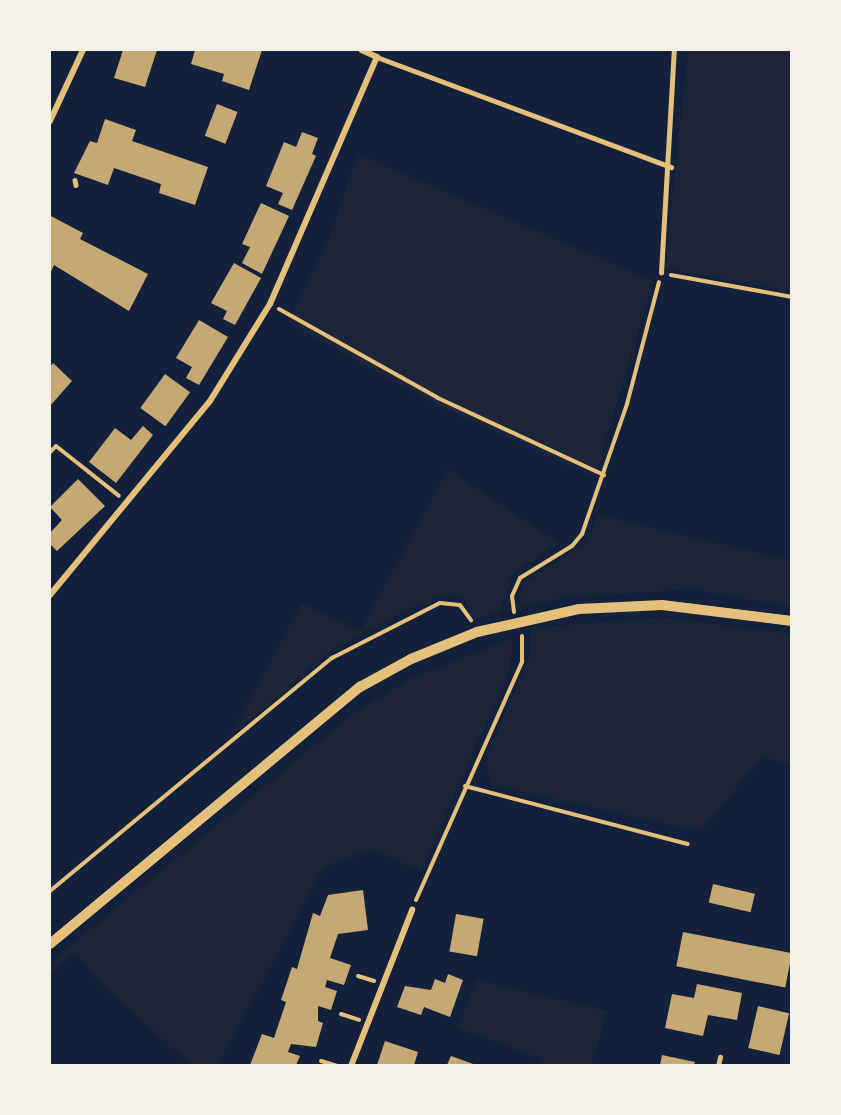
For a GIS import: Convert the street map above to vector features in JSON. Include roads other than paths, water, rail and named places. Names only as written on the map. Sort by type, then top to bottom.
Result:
[{"type":"street","points":[[50,121],[83,50]]},
{"type":"street","points":[[50,595],[129,504],[210,401],[270,304],[377,57],[361,50]]},
{"type":"street","points":[[50,944],[360,687],[477,632],[614,606],[662,605],[792,621]]},
{"type":"street","points":[[351,1065],[412,910]]},
{"type":"lane","points":[[661,273],[671,167],[674,50]]},
{"type":"lane","points":[[377,57],[671,167]]},
{"type":"lane","points":[[51,99],[58,102]]},
{"type":"lane","points":[[718,1065],[720,1057]]}]
